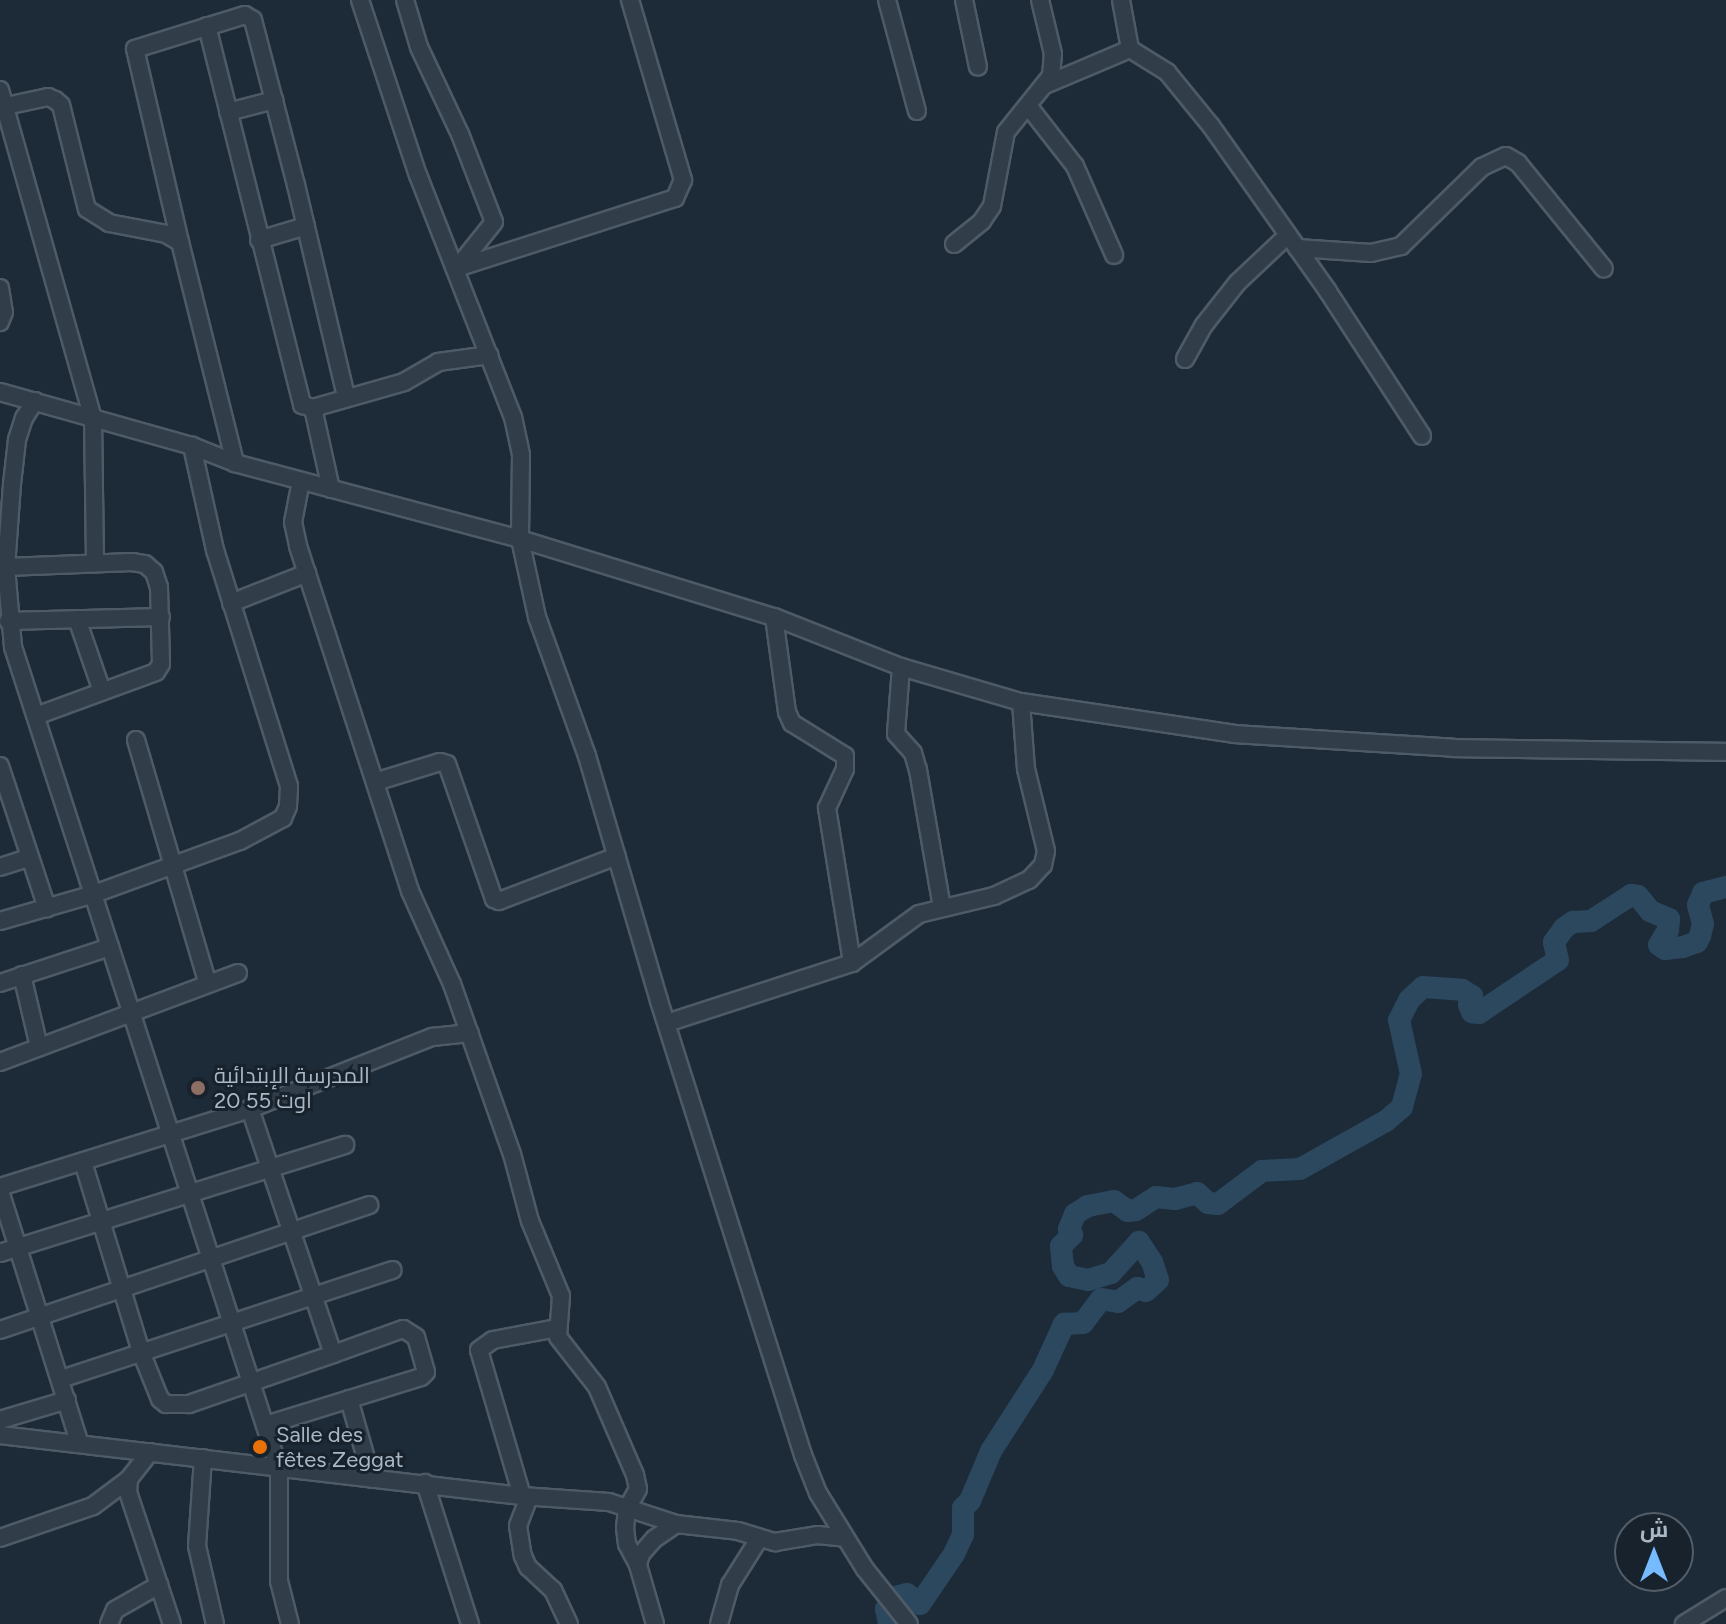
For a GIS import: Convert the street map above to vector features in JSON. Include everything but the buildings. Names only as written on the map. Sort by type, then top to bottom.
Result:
[{"type":"street","points":[[360,0],[418,175],[513,417],[521,455],[520,539],[537,617],[587,756],[803,1455],[818,1493],[845,1538],[865,1569],[909,1624]]},
{"type":"street","points":[[405,0],[419,47],[460,134],[494,222],[457,268]]},
{"type":"street","points":[[457,268],[675,198],[683,180],[630,0]]},
{"type":"street","points":[[887,0],[917,111]]},
{"type":"street","points":[[964,0],[978,67]]},
{"type":"street","points":[[954,244],[982,221],[992,206],[1006,132],[1051,76],[1053,54],[1040,0]]},
{"type":"street","points":[[1121,0],[1130,49],[1167,72],[1211,126],[1422,436]]},
{"type":"street","points":[[235,463],[135,49],[240,15],[250,17],[306,226],[346,396]]},
{"type":"street","points":[[207,26],[302,405],[313,408],[346,396],[404,382],[438,362],[490,355]]},
{"type":"street","points":[[1045,85],[1130,49]]},
{"type":"street","points":[[95,562],[93,418],[3,98],[48,97],[61,105],[87,209],[109,223],[166,234],[180,242]]},
{"type":"street","points":[[228,112],[274,100]]},
{"type":"street","points":[[1029,107],[1075,166],[1114,255]]},
{"type":"street","points":[[1185,359],[1204,325],[1252,266],[1292,242],[1371,253],[1401,246],[1482,167],[1506,156],[1518,163],[1604,269]]},
{"type":"street","points":[[259,240],[306,226]]},
{"type":"street","points":[[0,288],[4,312],[0,322]]},
{"type":"street","points":[[0,392],[192,446],[235,463],[520,539],[774,617],[901,667],[1021,702],[1234,734],[1454,748],[1726,752]]},
{"type":"street","points":[[35,401],[24,418],[17,440],[6,567],[7,648],[36,716],[279,1469],[279,1581],[290,1624]]},
{"type":"street","points":[[313,408],[331,489]]},
{"type":"street","points":[[0,921],[94,894],[173,866],[269,828],[283,818],[291,796],[215,550],[192,446]]},
{"type":"street","points":[[301,481],[293,522],[410,891],[470,1033],[512,1154],[530,1221],[561,1296],[558,1328],[565,1348],[597,1387],[635,1475],[638,1489],[627,1509],[627,1544],[638,1565],[655,1624]]},
{"type":"street","points":[[6,567],[95,562],[145,564],[154,572],[159,587],[159,668],[147,677],[36,716]]},
{"type":"street","points":[[231,603],[307,573]]},
{"type":"street","points":[[8,621],[161,617]]},
{"type":"street","points":[[774,617],[787,712],[792,723],[845,756],[845,769],[827,808],[852,963]]},
{"type":"street","points":[[77,619],[102,691]]},
{"type":"street","points":[[901,667],[896,734],[913,753],[918,770],[942,908]]},
{"type":"street","points":[[667,1023],[852,963],[919,914],[994,896],[1019,886],[1037,873],[1045,860],[1044,839],[1023,753],[1021,702]]},
{"type":"street","points":[[136,740],[207,982]]},
{"type":"street","points":[[375,782],[440,762],[447,764],[494,899],[499,901],[617,856]]},
{"type":"street","points":[[0,766],[47,908]]},
{"type":"street","points":[[0,867],[28,858]]},
{"type":"street","points":[[0,983],[110,947]]},
{"type":"street","points":[[0,1062],[207,982],[238,973]]},
{"type":"street","points":[[22,975],[39,1047]]},
{"type":"street","points":[[80,1444],[42,1317],[8,1251],[0,1189],[250,1109],[432,1037],[470,1033]]},
{"type":"street","points":[[250,1109],[333,1354]]},
{"type":"street","points":[[8,1251],[271,1171],[345,1145]]},
{"type":"street","points":[[83,1162],[141,1352],[160,1399],[166,1404],[189,1404],[403,1329],[416,1337],[424,1375],[266,1425]]},
{"type":"street","points":[[0,1330],[369,1205]]},
{"type":"street","points":[[61,1379],[393,1270]]},
{"type":"street","points":[[558,1328],[493,1340],[479,1350],[526,1497],[518,1526],[523,1556],[528,1567],[553,1590],[569,1624]]},
{"type":"street","points":[[349,1399],[372,1479]]},
{"type":"street","points":[[0,1420],[67,1400]]},
{"type":"street","points":[[0,1435],[526,1497],[609,1502],[676,1524],[738,1531],[775,1542],[818,1535],[845,1538]]},
{"type":"street","points":[[0,1538],[93,1506],[129,1479],[150,1452]]},
{"type":"street","points":[[203,1458],[197,1546],[215,1624]]},
{"type":"street","points":[[129,1479],[128,1492],[172,1624]]},
{"type":"street","points":[[425,1483],[470,1624]]},
{"type":"street","points":[[638,1565],[641,1554],[654,1539],[676,1524]]},
{"type":"street","points":[[719,1624],[730,1585],[759,1539]]},
{"type":"street","points":[[109,1624],[115,1610],[159,1585]]},
{"type":"street","points":[[1684,1624],[1726,1598]]},
{"type":"waterway","points":[[889,1624],[886,1609],[899,1596],[907,1594],[920,1604],[954,1554],[963,1535],[963,1508],[970,1501],[991,1451],[1043,1370],[1064,1324],[1083,1323],[1101,1299],[1118,1302],[1137,1288],[1146,1291],[1158,1280],[1152,1262],[1139,1242],[1111,1273],[1088,1280],[1069,1276],[1063,1266],[1061,1246],[1072,1235],[1069,1229],[1075,1214],[1088,1206],[1114,1201],[1128,1211],[1136,1210],[1156,1197],[1175,1199],[1197,1193],[1208,1203],[1218,1204],[1262,1171],[1300,1169],[1386,1121],[1402,1107],[1411,1074],[1399,1020],[1409,1000],[1423,987],[1462,990],[1472,996],[1469,1005],[1472,1012],[1479,1013],[1558,960],[1554,942],[1564,928],[1573,922],[1591,921],[1631,895],[1638,896],[1650,911],[1669,919],[1668,930],[1659,945],[1665,949],[1683,947],[1697,942],[1700,936],[1703,924],[1698,905],[1703,893],[1726,887]]},
{"type":"place","name":"المدرسة الإبتدائية 20 اوت 55","points":[[198,1088]]},
{"type":"place","name":"Salle des fêtes Zeggat","points":[[260,1447]]}]
